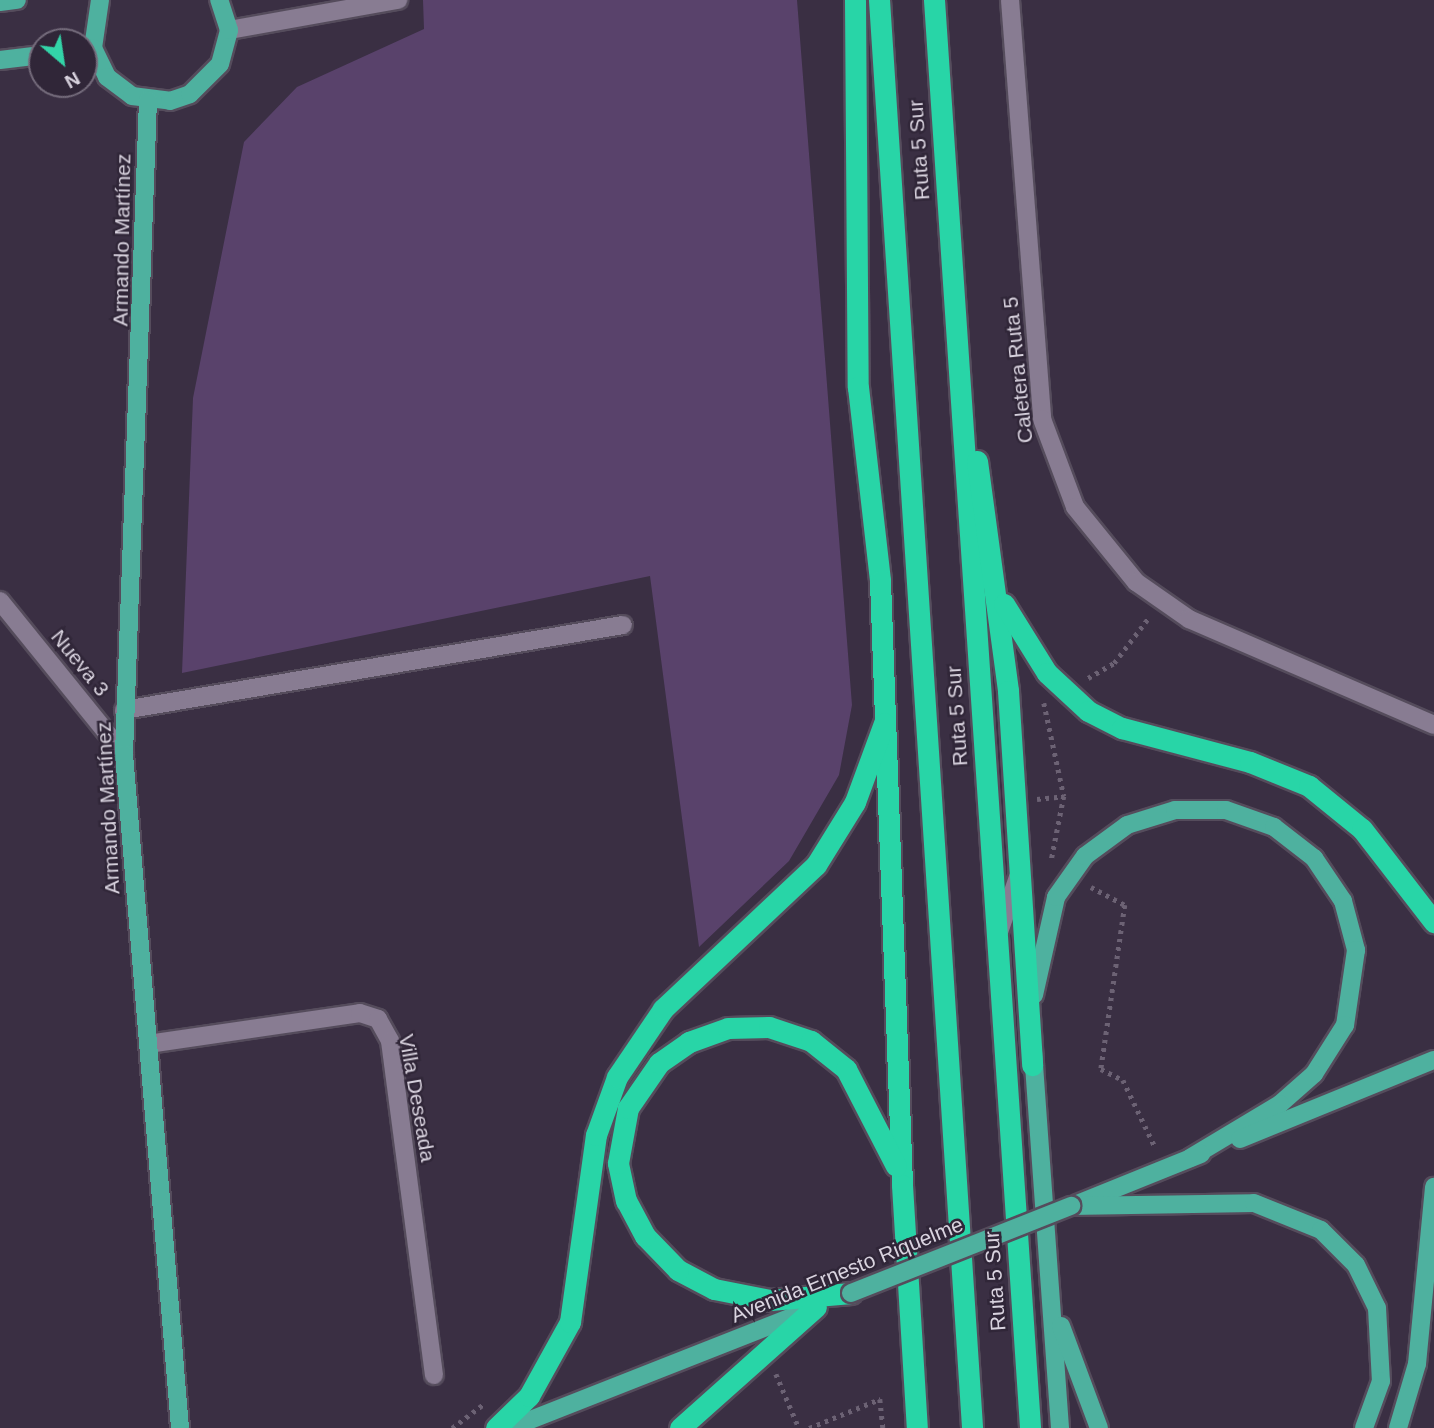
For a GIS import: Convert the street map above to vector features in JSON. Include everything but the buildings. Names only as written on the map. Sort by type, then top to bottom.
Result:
[{"type":"highway","points":[[855,0],[858,387],[880,581],[887,715],[902,1185],[917,1428]]},
{"type":"highway","name":"Ruta 5 Sur","points":[[879,0],[972,1428]]},
{"type":"highway","name":"Ruta 5 Sur","points":[[934,0],[1030,1428]]},
{"type":"highway","points":[[956,332],[997,589],[1032,1065]]},
{"type":"highway","points":[[997,589],[1032,653],[1076,701],[1122,728],[1250,762],[1308,786],[1362,829],[1434,922]]},
{"type":"highway","points":[[496,1428],[530,1396],[570,1322],[596,1135],[617,1077],[663,1009],[816,864],[855,802],[887,715]]},
{"type":"highway","points":[[850,1293],[770,1300],[714,1289],[678,1270],[645,1236],[626,1201],[618,1163],[628,1108],[659,1063],[689,1042],[748,1026],[790,1032],[829,1053],[859,1087],[902,1185]]},
{"type":"highway","points":[[680,1428],[816,1307]]},
{"type":"main road","points":[[0,2],[17,0]]},
{"type":"main road","points":[[93,28],[100,0]]},
{"type":"main road","points":[[98,62],[118,88],[148,100],[170,101],[208,81],[220,64],[229,30],[219,0]]},
{"type":"main road","points":[[0,60],[28,57]]},
{"type":"main road","name":"Armando Martínez","points":[[148,100],[124,754],[180,1428]]},
{"type":"main road","points":[[1060,1428],[1055,1307],[1032,1065],[1035,982],[1047,921],[1086,856],[1126,825],[1175,810],[1226,810],[1274,827],[1314,858],[1343,901],[1356,950],[1353,1001],[1333,1048],[1314,1074],[1280,1104],[1190,1158]]},
{"type":"main road","name":"Avenida Ernesto Riquelme","points":[[510,1428],[1434,1060]]},
{"type":"main road","points":[[1398,1428],[1417,1364],[1434,1187]]},
{"type":"main road","points":[[1071,1206],[1254,1203],[1321,1230],[1356,1265],[1377,1308],[1381,1381],[1364,1428]]},
{"type":"main road","points":[[1055,1307],[1099,1428]]},
{"type":"street","points":[[229,30],[389,1]]},
{"type":"street","name":"Caletera Ruta 5","points":[[1010,2],[1042,419],[1075,507],[1136,582],[1189,619],[1434,725]]},
{"type":"street","name":"Nueva 3","points":[[0,601],[124,754]]},
{"type":"street","points":[[124,710],[623,625]]},
{"type":"street","points":[[996,938],[1018,877]]},
{"type":"street","name":"Villa Deseada","points":[[148,1044],[360,1013],[378,1019],[390,1041],[434,1375]]},
{"type":"path","points":[[1123,1080],[1166,1168]]},
{"type":"path","points":[[766,1351],[799,1428]]},
{"type":"path","points":[[809,1428],[880,1399],[883,1428]]},
{"type":"shaded area","points":[[423,0],[797,0],[852,705],[839,775],[789,861],[699,947],[650,576],[182,673],[193,398],[244,142],[297,87],[424,29]]}]
